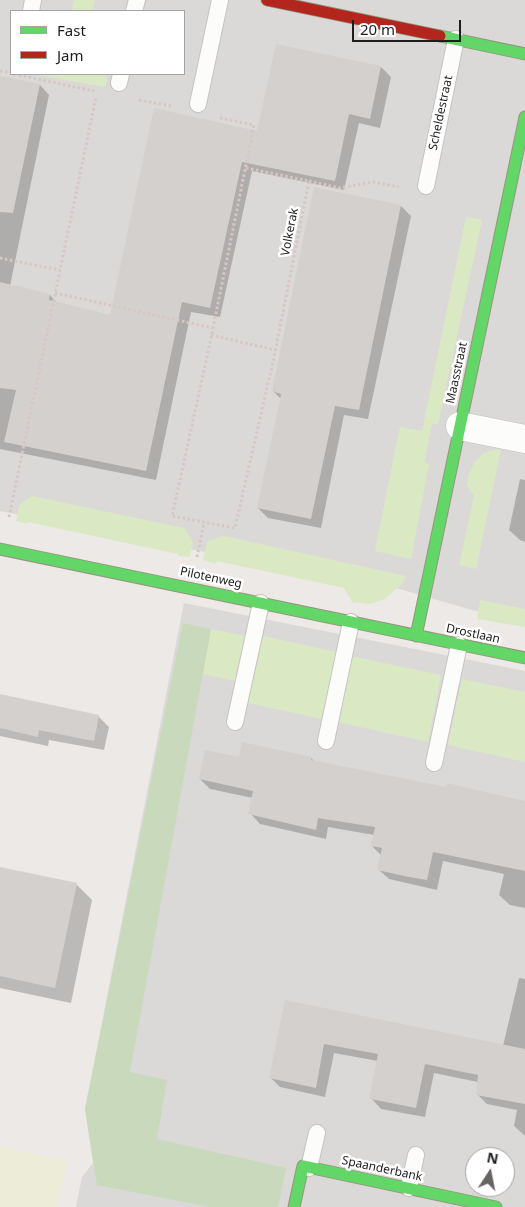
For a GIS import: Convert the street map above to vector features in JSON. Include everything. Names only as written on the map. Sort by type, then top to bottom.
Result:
[{"type":"street","points":[[268,0],[525,54]]},
{"type":"street","name":"Maasstraat","points":[[416,636],[525,117]]},
{"type":"street","points":[[460,426],[525,439]]},
{"type":"street","name":"Pilotenweg","points":[[0,549],[416,636]]},
{"type":"street","name":"Drostlaan","points":[[416,636],[525,658]]},
{"type":"street","points":[[294,1207],[302,1166],[309,1168]]},
{"type":"street","name":"Spaanderbank","points":[[309,1168],[496,1207]]},
{"type":"lane","points":[[198,104],[220,0]]},
{"type":"lane","name":"Scheldestraat","points":[[426,186],[456,39]]},
{"type":"lane","points":[[235,722],[261,603]]},
{"type":"lane","points":[[326,741],[351,622]]},
{"type":"lane","points":[[434,763],[459,645]]},
{"type":"lane","points":[[309,1168],[316,1133]]},
{"type":"lane","points":[[409,1188],[416,1155]]},
{"type":"path","points":[[8,525],[96,97]]},
{"type":"path","points":[[196,558],[204,523],[172,516],[212,335],[254,125]]},
{"type":"path","points":[[246,168],[339,188],[374,182],[407,189]]},
{"type":"path","name":"Volkerak","points":[[204,523],[235,528],[275,350],[309,181]]},
{"type":"path","points":[[0,258],[60,270]]},
{"type":"path","points":[[55,293],[213,328]]},
{"type":"path","points":[[212,335],[275,350]]},
{"type":"shaded area","points":[[0,0],[525,0],[525,622],[468,609],[393,587],[390,589],[0,511]]},
{"type":"shaded area","points":[[184,603],[525,671],[525,1207],[76,1207],[82,1177],[93,1163],[85,1109]]},
{"type":"green space","points":[[74,0],[95,0],[92,10],[72,10]]},
{"type":"green space","points":[[39,75],[106,75],[105,87]]},
{"type":"green space","points":[[466,217],[482,220],[438,424],[432,424],[424,463],[429,464],[411,559],[375,551],[400,427],[422,431]]},
{"type":"green space","points":[[492,450],[501,450],[476,569],[459,565],[474,496],[467,485],[469,473],[475,462],[482,454]]},
{"type":"green space","points":[[32,496],[184,528],[193,542],[190,557],[16,521],[20,504]]},
{"type":"green space","points":[[222,536],[406,576],[402,584],[385,599],[370,604],[352,602],[344,588],[217,561],[216,564],[203,560],[207,542]]},
{"type":"green space","points":[[480,600],[525,609],[525,627],[477,619]]},
{"type":"green space","points":[[183,623],[211,629],[130,1072],[167,1080],[157,1139],[286,1168],[278,1207],[209,1207],[97,1185],[85,1109]]},
{"type":"green space","points":[[211,629],[245,636],[236,681],[203,674]]},
{"type":"green space","points":[[263,636],[337,652],[322,719],[248,703]]},
{"type":"green space","points":[[351,656],[441,675],[428,742],[338,722]]},
{"type":"green space","points":[[462,679],[525,692],[525,762],[448,745]]},
{"type":"green space","points":[[0,1146],[67,1161],[57,1207],[0,1207]]},
{"type":"building","points":[[276,44],[381,66],[370,119],[349,114],[335,181],[242,162],[210,308],[182,302],[146,471],[4,442],[16,390],[0,388],[0,282],[50,294],[49,300],[110,315],[154,108],[257,131]]},
{"type":"building","points":[[0,76],[40,84],[13,213],[0,212]]},
{"type":"building","points":[[314,187],[401,205],[359,410],[335,406],[311,519],[257,508],[281,394],[272,391]]},
{"type":"building","points":[[0,694],[99,715],[94,741],[39,730],[38,737],[0,728]]},
{"type":"building","points":[[242,742],[312,757],[311,760],[446,787],[447,783],[525,801],[525,871],[433,852],[427,880],[409,877],[377,870],[382,848],[371,846],[375,827],[318,818],[316,830],[248,814],[253,791],[199,779],[205,750],[239,757]]},
{"type":"building","points":[[0,867],[77,883],[55,988],[0,976]]},
{"type":"building","points":[[285,1000],[525,1049],[525,1104],[476,1095],[478,1075],[425,1064],[416,1108],[369,1099],[378,1054],[324,1044],[316,1088],[269,1078]]},
{"type":"traffic: fast","points":[[440,36],[525,54]]},
{"type":"traffic: fast","points":[[416,636],[525,117]]},
{"type":"traffic: fast","points":[[0,549],[525,658]]},
{"type":"traffic: fast","points":[[294,1207],[303,1166],[496,1207]]},
{"type":"traffic: jam","points":[[267,0],[440,36]]}]
